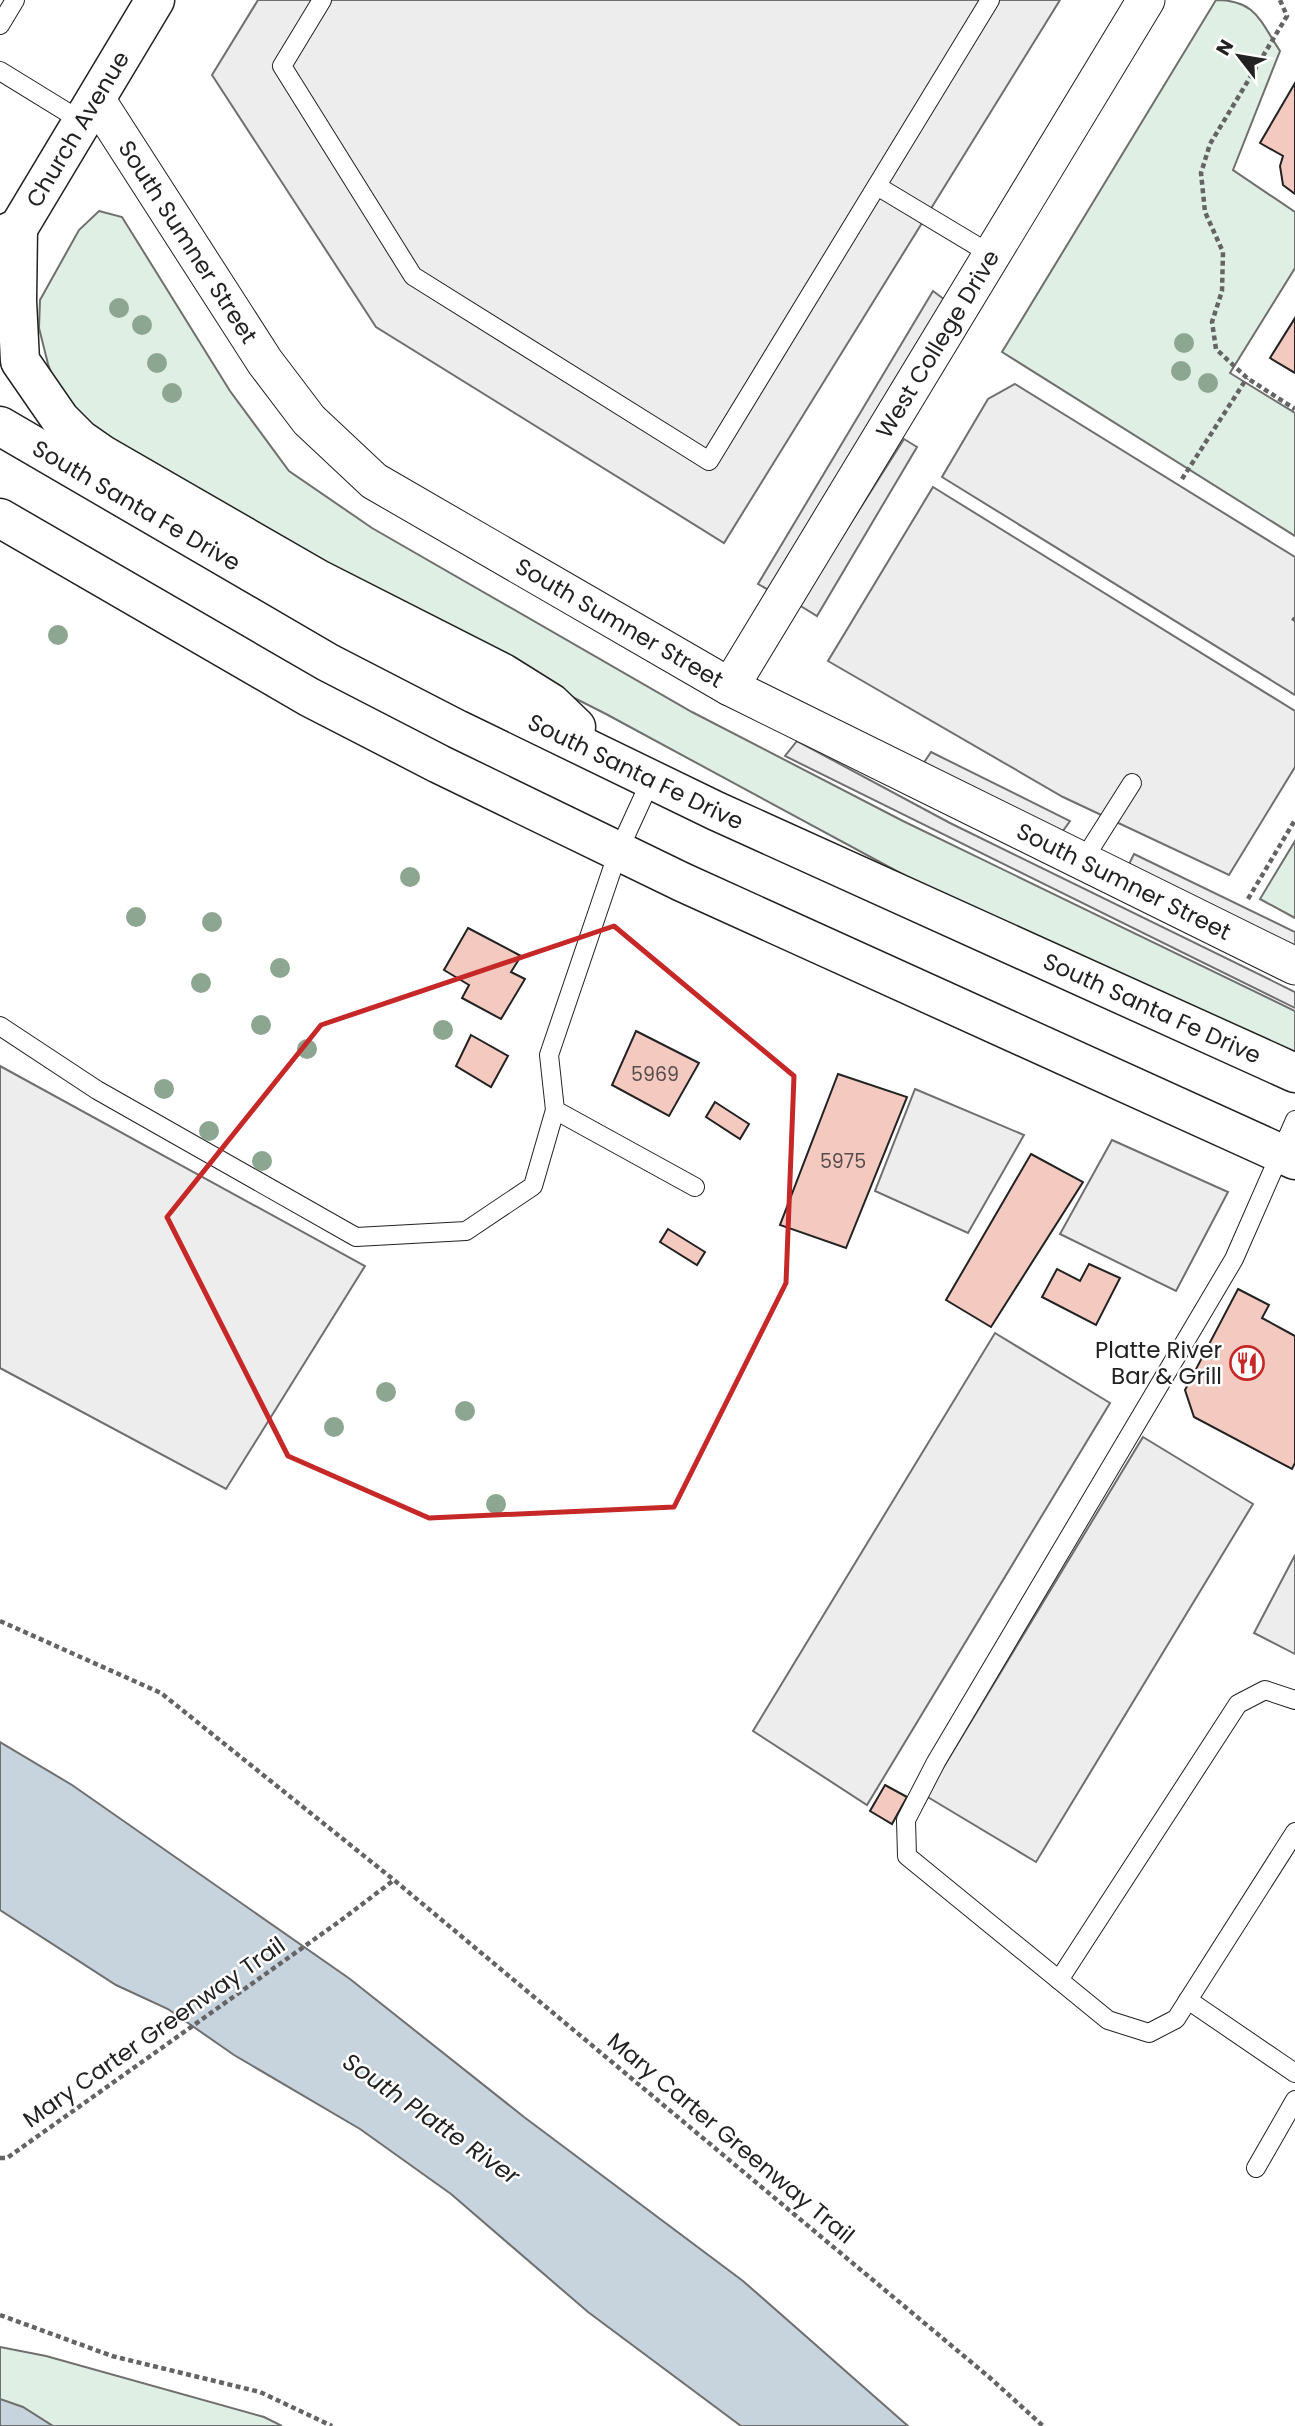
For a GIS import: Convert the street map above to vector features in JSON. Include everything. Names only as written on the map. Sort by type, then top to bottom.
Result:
[{"type":"main road","name":"Church Avenue","points":[[6,241],[90,110],[155,0]]},
{"type":"main road","points":[[6,241],[20,361],[60,419],[80,439],[103,455],[318,579],[521,684],[566,717],[604,757]]},
{"type":"main road","name":"South Santa Fe Drive","points":[[0,426],[347,628],[604,757],[868,881],[1295,1073]]},
{"type":"main road","points":[[0,518],[309,698],[618,852],[847,958],[1290,1144]]},
{"type":"street","name":"West College Drive","points":[[730,687],[1146,0]]},
{"type":"street","name":"South Sumner Street","points":[[90,110],[265,362],[309,420],[374,481],[730,687],[1295,966]]},
{"type":"lane","points":[[0,25],[15,0]]},
{"type":"lane","points":[[322,0],[282,66],[413,276],[709,461],[990,0]]},
{"type":"lane","points":[[3,79],[90,110]]},
{"type":"lane","points":[[877,186],[992,255]]},
{"type":"lane","points":[[0,1026],[97,1090],[356,1237],[466,1231],[533,1186],[555,1110],[549,1055],[618,852],[651,780]]},
{"type":"lane","points":[[1082,862],[1132,783]]},
{"type":"lane","points":[[555,1110],[695,1187]]},
{"type":"lane","points":[[1290,1144],[1234,1259],[936,1762],[906,1820],[907,1856],[1108,2021],[1149,2033],[1176,2019],[1295,1832]]},
{"type":"lane","points":[[1059,1980],[1238,1704],[1265,1690],[1295,1700]]},
{"type":"lane","points":[[1188,2000],[1295,2073]]},
{"type":"lane","points":[[1256,2168],[1295,2100]]},
{"type":"path","points":[[1280,0],[1287,16],[1210,144],[1201,173],[1205,212],[1223,252],[1222,292],[1212,322],[1216,349],[1247,378],[1295,409]]},
{"type":"path","points":[[1182,479],[1247,378]]},
{"type":"path","points":[[1248,899],[1295,820]]},
{"type":"path","name":"Mary Carter Greenway Trail","points":[[0,1621],[161,1693],[394,1880],[989,2377],[1043,2426]]},
{"type":"path","name":"Mary Carter Greenway Trail","points":[[0,2158],[7,2158],[394,1880]]},
{"type":"path","points":[[0,2315],[112,2356],[260,2392],[332,2426]]},
{"type":"highlighted area","points":[[614,926],[794,1076],[786,1283],[674,1507],[429,1518],[288,1456],[167,1217],[321,1025]]},
{"type":"green space","points":[[1216,0],[1249,8],[1262,22],[1280,51],[1233,170],[1295,212],[1295,268],[1230,373],[1295,413],[1295,536],[1002,352]]},
{"type":"green space","points":[[99,211],[122,217],[230,391],[289,471],[372,528],[692,712],[903,821],[1295,1011],[1295,1056],[928,888],[606,714],[331,575],[66,413],[48,364],[39,328],[40,300],[79,230]]},
{"type":"green space","points":[[1295,841],[1295,918],[1260,899]]},
{"type":"green space","points":[[0,2347],[46,2356],[264,2417],[282,2426],[0,2426]]},
{"type":"shaded area","points":[[258,0],[1060,0],[724,543],[376,327],[212,75]]},
{"type":"shaded area","points":[[933,291],[949,303],[774,593],[758,584]]},
{"type":"shaded area","points":[[1015,384],[1295,557],[1295,695],[942,477],[988,399]]},
{"type":"shaded area","points":[[904,439],[917,447],[817,616],[799,605]]},
{"type":"shaded area","points":[[933,487],[1295,711],[1295,767],[1229,875],[1063,797],[828,661]]},
{"type":"shaded area","points":[[797,741],[950,823],[1295,992],[1295,1008],[785,756]]},
{"type":"shaded area","points":[[931,752],[1070,821],[1060,835],[921,767]]},
{"type":"shaded area","points":[[1134,854],[1295,932],[1295,947],[1126,870]]},
{"type":"shaded area","points":[[0,1066],[365,1266],[226,1489],[0,1368]]},
{"type":"shaded area","points":[[915,1089],[1024,1135],[968,1233],[875,1191]]},
{"type":"shaded area","points":[[1112,1140],[1228,1192],[1176,1291],[1060,1234]]},
{"type":"shaded area","points":[[995,1333],[1110,1403],[867,1805],[753,1731]]},
{"type":"shaded area","points":[[1143,1437],[1253,1504],[1036,1862],[926,1796]]},
{"type":"shaded area","points":[[1295,1555],[1295,1654],[1254,1633]]},
{"type":"water","name":"South Platte River","points":[[0,1742],[72,1785],[350,1979],[524,2117],[743,2281],[908,2426],[741,2426],[588,2312],[451,2194],[360,2129],[234,2055],[168,2009],[116,1985],[0,1910]]},
{"type":"water","points":[[0,2399],[23,2407],[53,2426],[0,2426]]},
{"type":"building","points":[[1295,83],[1295,194],[1283,185],[1280,166],[1283,156],[1260,143]]},
{"type":"building","points":[[1295,318],[1295,373],[1270,358]]},
{"type":"building","points":[[468,928],[521,956],[511,972],[525,979],[501,1019],[462,998],[469,985],[444,970]]},
{"type":"building","points":[[636,1031],[699,1063],[669,1116],[612,1085]]},
{"type":"building","points":[[471,1035],[508,1056],[491,1087],[456,1066]]},
{"type":"building","points":[[838,1074],[907,1097],[846,1248],[780,1225]]},
{"type":"building","points":[[715,1102],[749,1124],[740,1139],[706,1117]]},
{"type":"building","points":[[1031,1154],[1083,1182],[991,1327],[946,1300]]},
{"type":"building","points":[[668,1229],[705,1252],[697,1265],[660,1242]]},
{"type":"building","points":[[1089,1264],[1120,1278],[1096,1325],[1042,1297],[1057,1269],[1080,1281]]},
{"type":"building","name":"Platte River Bar & Grill","points":[[1238,1289],[1269,1305],[1262,1318],[1295,1336],[1295,1463],[1292,1469],[1194,1417],[1185,1390]]},
{"type":"building","points":[[885,1785],[907,1797],[892,1824],[870,1811]]},
{"type":"place","name":"Platte River Bar & Grill","points":[[1247,1363]]}]
